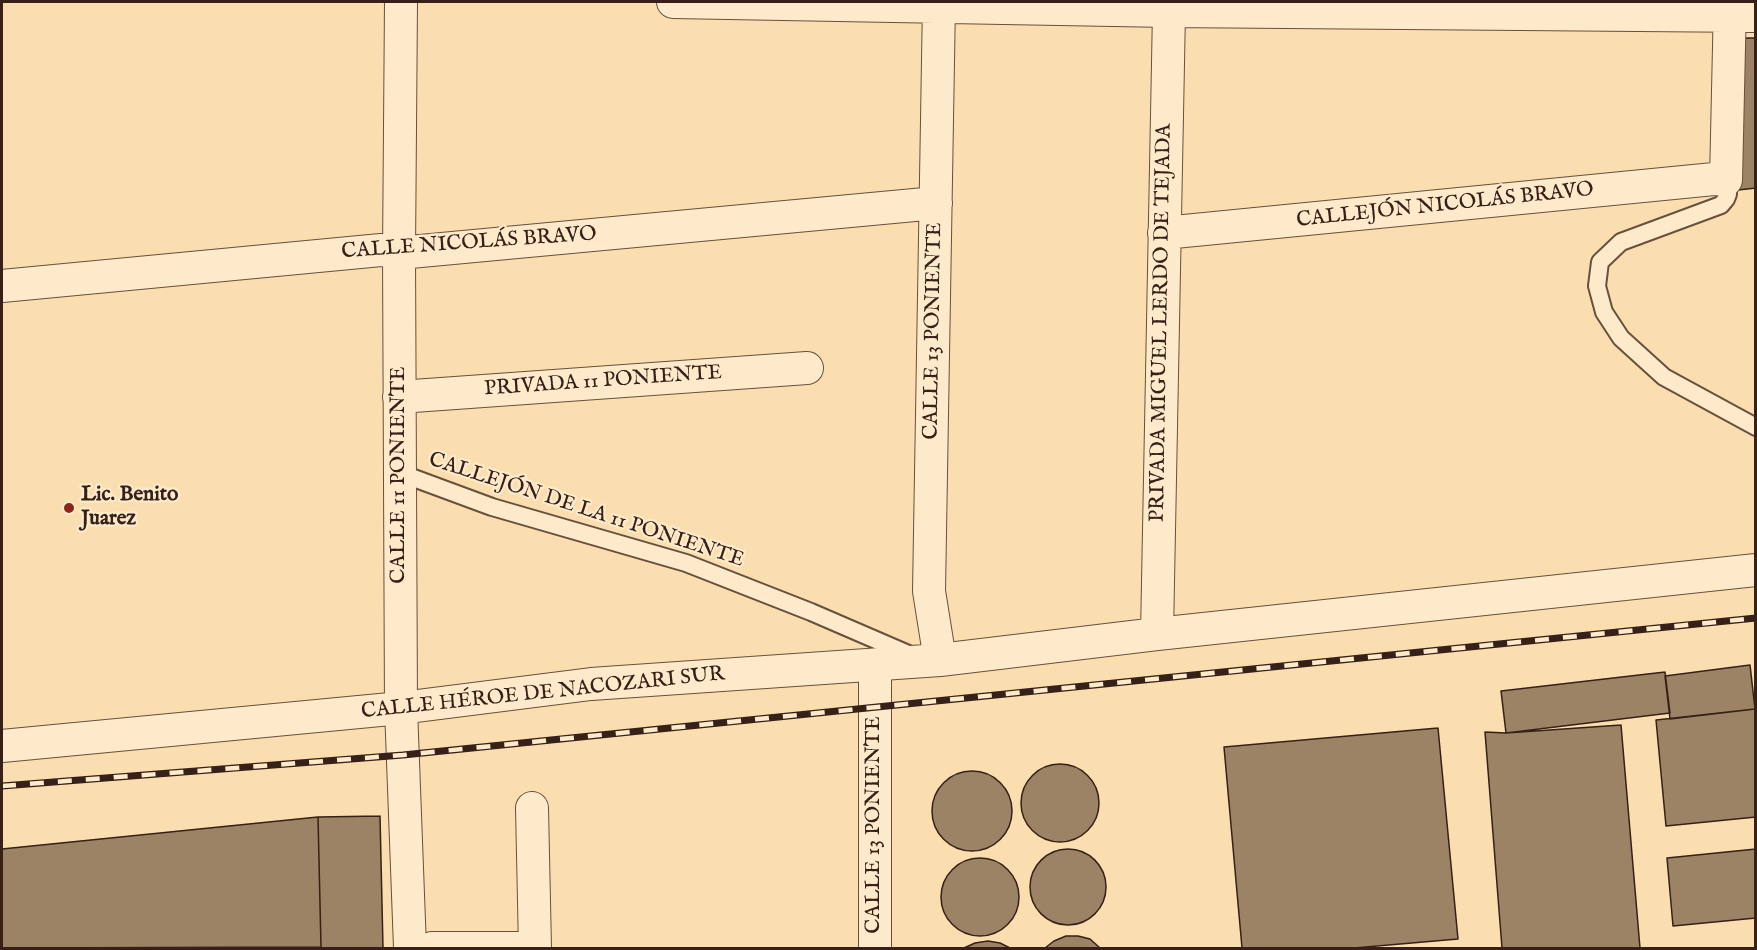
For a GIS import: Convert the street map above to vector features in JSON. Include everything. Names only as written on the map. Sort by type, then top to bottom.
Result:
[{"type":"street","name":"CALLE 11 PONIENTE","points":[[402,2],[399,253],[401,708],[410,948]]},
{"type":"street","points":[[673,2],[939,4],[1168,11],[1738,11],[1726,180]]},
{"type":"street","name":"CALLE 13 PONIENTE","points":[[932,660],[929,591],[939,4]]},
{"type":"street","name":"PRIVADA MIGUEL LERDO DE TEJADA","points":[[1156,634],[1168,11]]},
{"type":"street","name":"CALLEJÓN NICOLÁS BRAVO","points":[[1164,233],[1714,179],[1726,180]]},
{"type":"street","name":"CALLE NICOLÁS BRAVO","points":[[5,281],[381,250],[399,253],[936,203]]},
{"type":"street","name":"PRIVADA 11 PONIENTE","points":[[399,397],[807,368]]},
{"type":"street","name":"CALLE HÉROE DE NACOZARI SUR","points":[[2,746],[401,708],[591,684],[932,660],[1755,570]]},
{"type":"street","name":"CALLE 13 PONIENTE","points":[[875,665],[875,948]]},
{"type":"street","points":[[432,948],[534,948],[532,808]]},
{"type":"lane","points":[[1726,180],[1728,194],[1721,205],[1621,243],[1600,262],[1597,286],[1604,312],[1621,338],[1664,377],[1755,428]]},
{"type":"lane","name":"CALLEJÓN DE LA 11 PONIENTE","points":[[400,473],[492,507],[686,563],[932,660]]},
{"type":"building","points":[[1743,38],[1756,38],[1756,188],[1738,190]]},
{"type":"building","points":[[1750,665],[1755,709],[1670,719],[1665,676]]},
{"type":"building","points":[[1665,672],[1670,713],[1506,733],[1501,691]]},
{"type":"building","points":[[1755,709],[1756,817],[1666,826],[1656,720]]},
{"type":"building","points":[[1621,725],[1640,948],[1502,948],[1485,732],[1506,733]]},
{"type":"building","points":[[1438,728],[1458,939],[1354,948],[1242,948],[1224,747]]},
{"type":"building","points":[[1060,764],[1075,767],[1092,781],[1099,803],[1096,818],[1082,835],[1060,842],[1045,839],[1028,825],[1021,803],[1024,788],[1038,771]]},
{"type":"building","points":[[972,771],[987,774],[1000,783],[1009,796],[1012,811],[1009,826],[1000,839],[987,848],[972,851],[957,848],[944,839],[935,826],[932,811],[935,796],[944,783],[957,774]]},
{"type":"building","points":[[380,816],[383,948],[321,948],[318,817]]},
{"type":"building","points":[[318,817],[321,947],[2,948],[2,849]]},
{"type":"building","points":[[1061,849],[1075,849],[1089,855],[1100,866],[1106,880],[1103,902],[1095,914],[1075,925],[1061,925],[1047,919],[1036,908],[1030,894],[1030,880],[1036,866],[1047,855]]},
{"type":"building","points":[[1756,849],[1756,918],[1673,926],[1667,858]]},
{"type":"building","points":[[980,858],[995,861],[1007,870],[1016,882],[1019,897],[1016,912],[1007,924],[995,933],[980,936],[965,933],[953,924],[944,912],[941,897],[944,882],[953,870],[965,861]]},
{"type":"building","points":[[1066,936],[1090,939],[1100,948],[1045,948]]},
{"type":"building","points":[[988,941],[1010,948],[964,948],[975,943]]},
{"type":"building","points":[[321,947],[321,948],[205,948]]},
{"type":"railway","points":[[2,786],[403,755],[1756,618]]},
{"type":"place","name":"Lic. Benito Juarez","points":[[69,508]]}]
